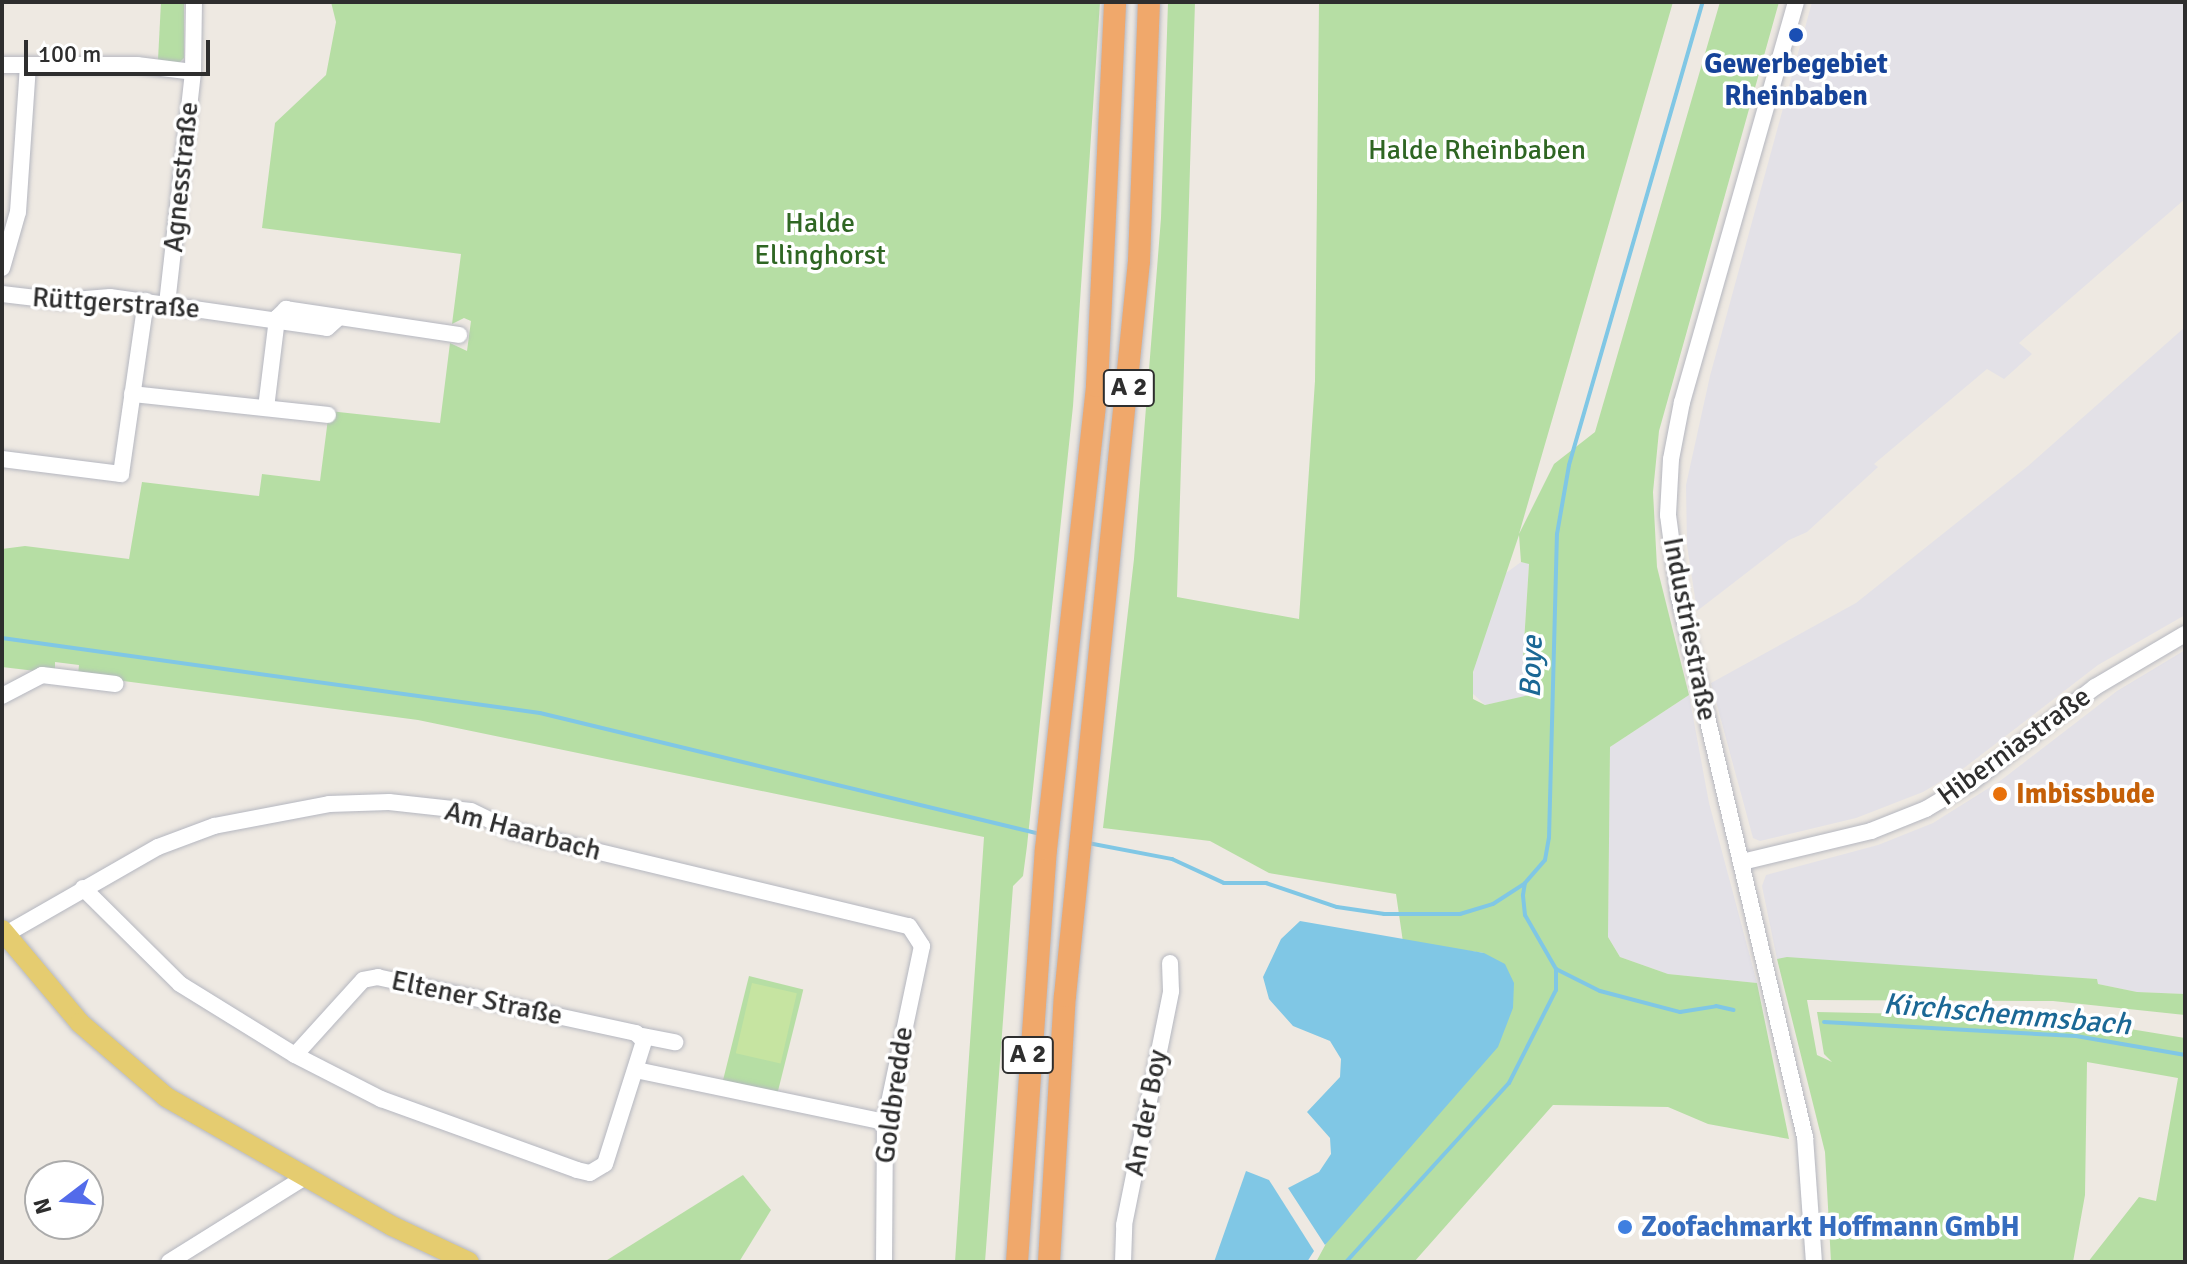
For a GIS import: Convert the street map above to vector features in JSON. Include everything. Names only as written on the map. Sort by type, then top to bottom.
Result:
[{"type":"highway","name":"A 2","points":[[1017,1262],[1046,849],[1099,371],[1115,2]]},
{"type":"highway","name":"A 2","points":[[1049,1262],[1079,853],[1139,261],[1149,2]]},
{"type":"main road","points":[[4,932],[55,996],[131,1070],[211,1126],[469,1262]]},
{"type":"street","name":"Agnesstraße","points":[[167,304],[193,72],[194,2]]},
{"type":"street","name":"Industriestraße","points":[[1796,2],[1682,402],[1671,459],[1669,532],[1685,627],[1805,1137],[1814,1262]]},
{"type":"street","points":[[2,65],[137,65],[193,72]]},
{"type":"street","points":[[2,268],[22,184],[28,67]]},
{"type":"street","name":"Rüttgerstraße","points":[[2,294],[62,301],[110,297],[277,318],[286,309],[459,335]]},
{"type":"street","points":[[2,459],[121,474],[146,301]]},
{"type":"street","points":[[266,408],[277,318]]},
{"type":"street","points":[[132,394],[328,415]]},
{"type":"street","name":"Hiberniastraße","points":[[1742,862],[1871,831],[1926,809],[1973,781],[2095,687],[2185,634]]},
{"type":"street","points":[[2,696],[42,675],[115,684]]},
{"type":"street","name":"Am Haarbach","points":[[4,932],[158,847],[214,826],[315,806],[389,802],[471,811],[512,831],[916,931]]},
{"type":"street","points":[[83,888],[180,984],[295,1055],[381,1099],[590,1173],[605,1164],[636,1070],[643,1036]]},
{"type":"street","name":"Goldbredde","points":[[884,1262],[885,1122],[922,946],[916,931]]},
{"type":"street","name":"An der Boy","points":[[1123,1262],[1124,1225],[1171,991],[1170,963]]},
{"type":"street","name":"Eltener Straße","points":[[295,1055],[359,984],[378,977],[675,1042]]},
{"type":"street","points":[[636,1070],[885,1122]]},
{"type":"street","points":[[169,1262],[305,1177]]},
{"type":"shaded area","points":[[1812,2],[2185,2],[2185,199],[2019,343],[2032,354],[2004,379],[1987,369],[1874,464],[1878,467],[1807,532],[1789,540],[1697,611],[1687,545],[1686,485],[1710,376]]},
{"type":"shaded area","points":[[2185,327],[2185,615],[2098,665],[1964,768],[1923,792],[1856,818],[1760,841],[1753,838],[1711,683],[1856,603],[2028,466]]},
{"type":"shaded area","points":[[1521,562],[1529,563],[1523,658],[1529,696],[1485,705],[1471,692],[1483,590]]},
{"type":"shaded area","points":[[2185,650],[2185,994],[2137,992],[2098,984],[2097,979],[1777,959],[1762,886],[1766,875],[1878,845],[1933,823],[2000,781],[2117,691]]},
{"type":"shaded area","points":[[1689,695],[1709,803],[1757,983],[1668,974],[1620,957],[1608,937],[1610,747]]},
{"type":"green space","points":[[161,2],[184,2],[184,58],[179,63],[158,60]]},
{"type":"green space","name":"Halde Ellinghorst","points":[[331,2],[1100,2],[1073,406],[1027,846],[1023,876],[1013,886],[985,1262],[955,1262],[984,837],[418,720],[78,675],[79,665],[55,662],[55,669],[44,672],[2,667],[2,549],[25,546],[129,559],[142,482],[259,496],[262,474],[320,481],[329,411],[440,423],[450,343],[467,351],[471,321],[464,318],[452,324],[461,254],[262,228],[275,123],[326,75],[336,22]]},
{"type":"green space","name":"Halde Rheinbaben","points":[[1168,2],[1195,2],[1177,597],[1299,619],[1315,381],[1319,2],[1673,2],[1519,534],[1554,464],[1595,432],[1720,2],[1779,2],[1659,431],[1653,492],[1657,567],[1689,695],[1610,747],[1608,937],[1620,957],[1668,974],[1757,983],[1789,1139],[1708,1124],[1668,1107],[1553,1105],[1414,1262],[1316,1262],[1484,953],[1403,942],[1396,894],[1269,873],[1210,841],[1103,828],[1134,559],[1161,218]],"holes":[[[1519,535],[1521,562],[1529,564],[1523,658],[1529,695],[1485,705],[1473,699],[1473,672]]]},
{"type":"green space","points":[[1787,957],[2097,979],[2098,984],[2137,992],[2185,994],[2185,1015],[2053,1001],[1807,1000],[1817,1055],[1832,1062],[1824,1054],[1817,1012],[2057,1017],[2185,1038],[2185,1262],[2088,1262],[2139,1197],[2156,1201],[2178,1078],[2087,1062],[2085,1195],[2073,1262],[1831,1262],[1825,1152],[1777,959]]},
{"type":"green space","points":[[749,976],[803,990],[776,1097],[722,1084]]},
{"type":"green space","points":[[752,983],[797,993],[781,1064],[736,1053]]},
{"type":"green space","points":[[743,1175],[771,1210],[739,1262],[604,1262]]},
{"type":"water","points":[[1300,921],[1484,953],[1505,964],[1514,983],[1513,1008],[1498,1047],[1325,1245],[1288,1188],[1319,1172],[1331,1154],[1330,1138],[1307,1112],[1340,1077],[1341,1059],[1330,1041],[1293,1026],[1269,999],[1263,977],[1281,939]]},
{"type":"water","points":[[1246,1171],[1269,1180],[1314,1251],[1307,1262],[1214,1262]]},
{"type":"waterway","name":"Boye","points":[[1346,1262],[1509,1083],[1556,990],[1556,969],[1525,915],[1523,895],[1525,883],[1545,860],[1549,838],[1557,534],[1569,465],[1703,2]]},
{"type":"waterway","points":[[2,638],[540,713],[1040,834]]},
{"type":"waterway","points":[[1088,843],[1172,859],[1224,883],[1266,883],[1337,907],[1384,914],[1460,914],[1493,904],[1525,883]]},
{"type":"waterway","name":"Kirchschemmsbach","points":[[1556,969],[1600,991],[1680,1012],[1716,1006],[1734,1010]]},
{"type":"waterway","name":"Kirchschemmsbach","points":[[1824,1022],[2076,1036],[2185,1055]]},
{"type":"place","name":"Gewerbegebiet Rheinbaben","points":[[1796,35]]},
{"type":"place","name":"Imbissbude","points":[[2000,794]]},
{"type":"place","name":"Zoofachmarkt Hoffmann GmbH","points":[[1625,1227]]}]
